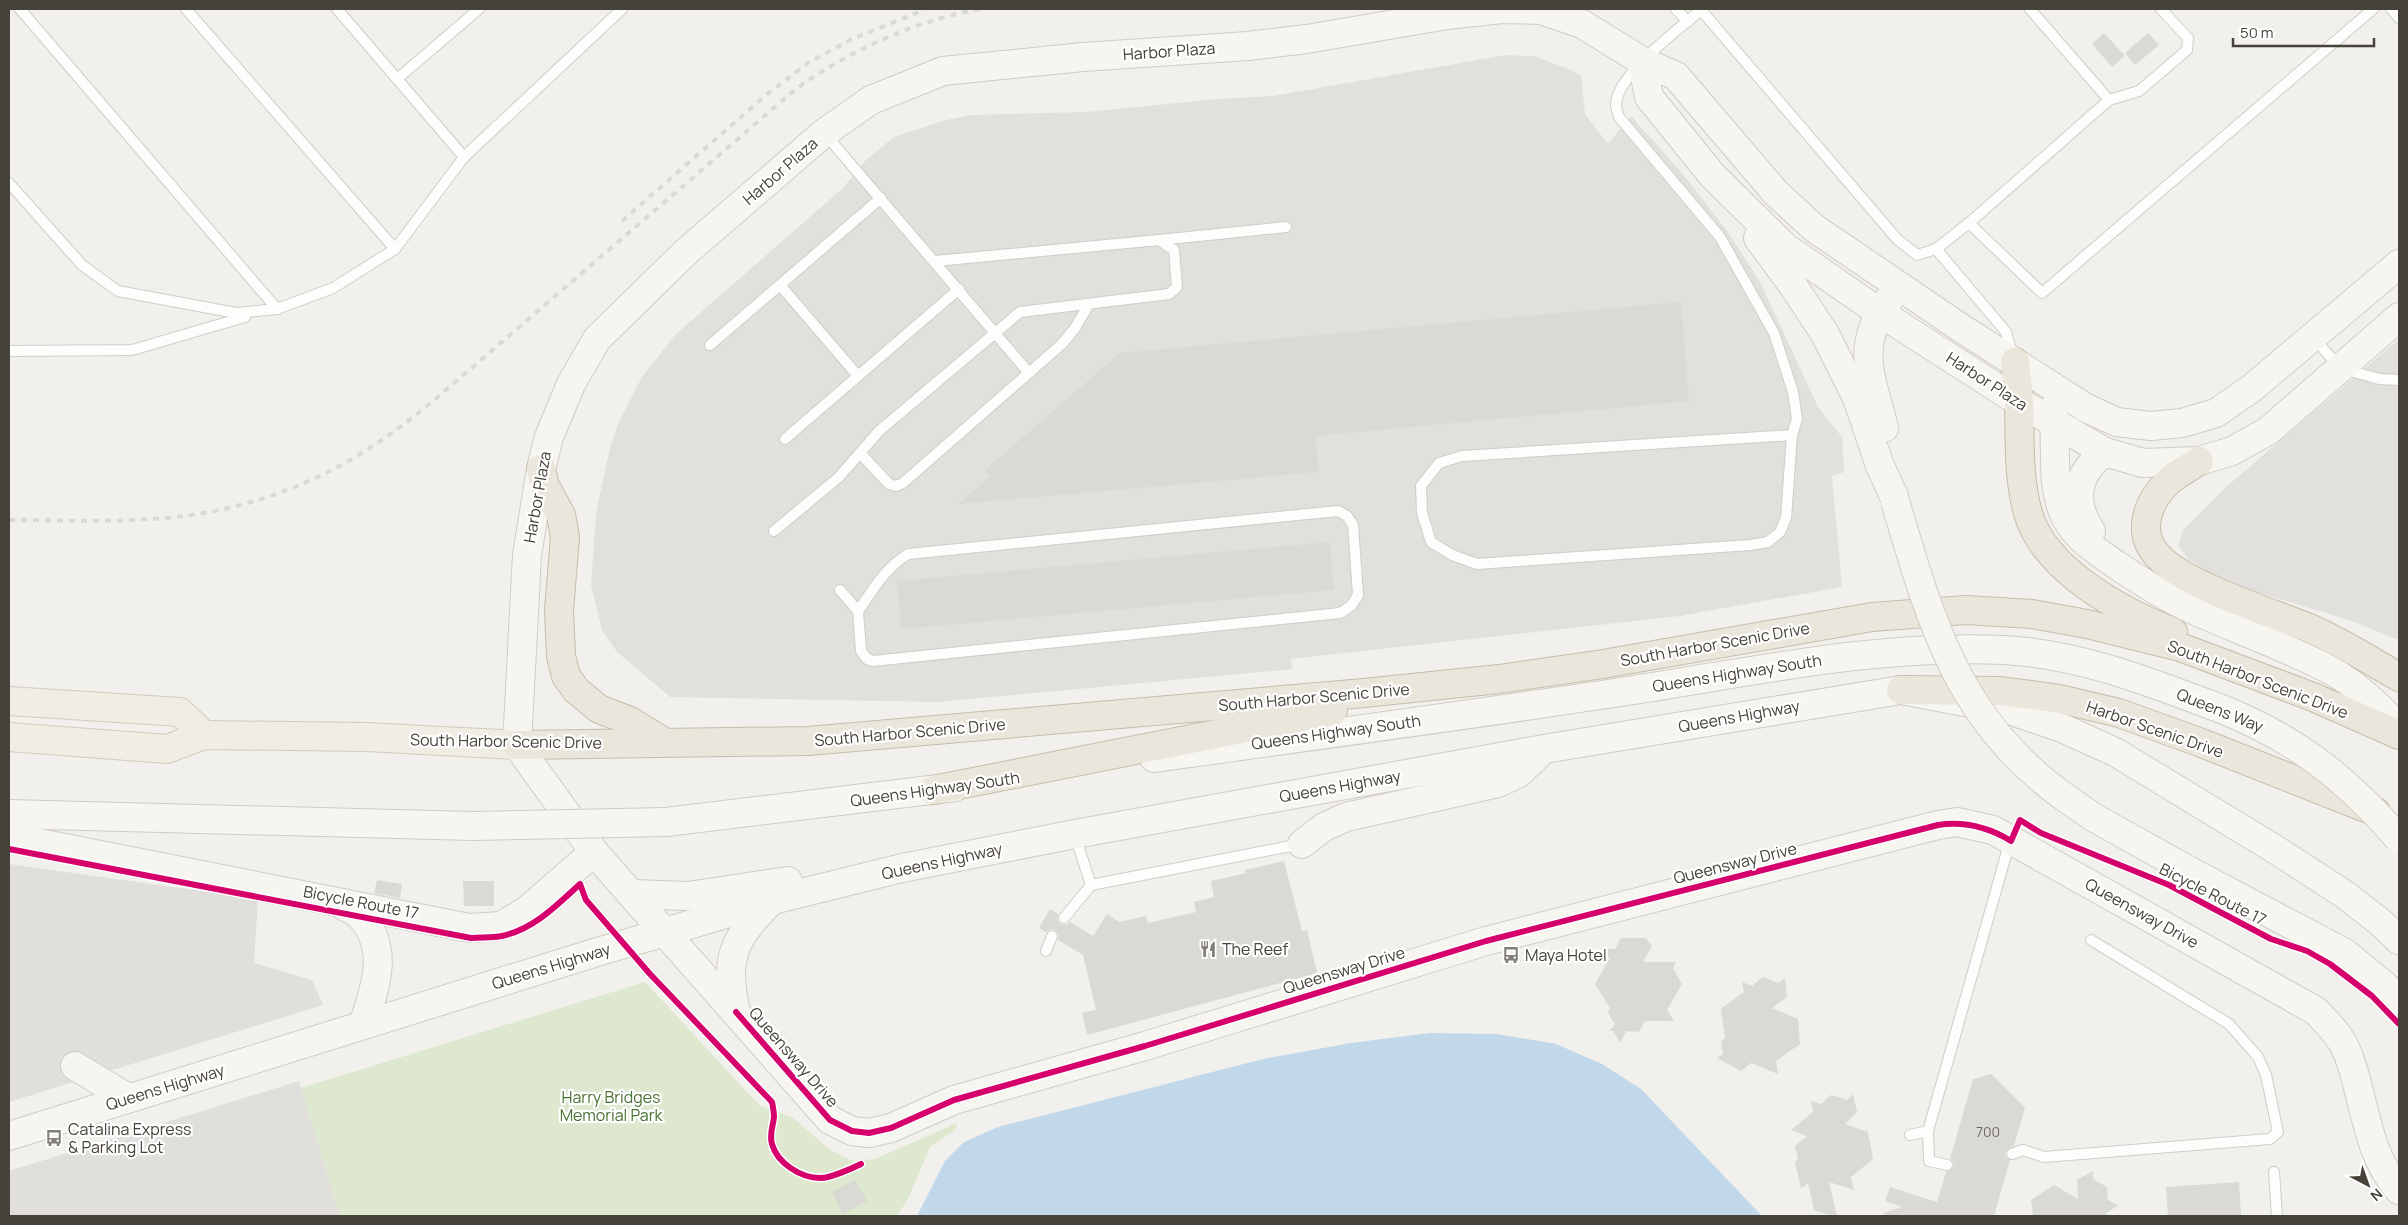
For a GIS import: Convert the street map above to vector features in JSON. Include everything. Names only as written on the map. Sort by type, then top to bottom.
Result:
[{"type":"highway","points":[[2015,362],[2023,489],[2028,514],[2047,548],[2061,564],[2087,586],[2147,622],[2234,655],[2313,697]]},
{"type":"highway","points":[[2199,461],[2169,481],[2149,506],[2146,522],[2149,540],[2157,556],[2177,572],[2311,629],[2399,676]]},
{"type":"highway","points":[[540,469],[546,486],[561,515],[565,537],[559,610],[561,656],[566,676],[576,690],[599,709],[630,720],[664,742]]},
{"type":"highway","name":"South Harbor Scenic Drive","points":[[517,745],[808,741],[1364,693],[1499,679],[1603,664],[1872,617],[1966,610],[2032,614],[2087,624],[2180,647],[2313,697],[2399,735]]},
{"type":"highway","points":[[933,790],[1499,679]]},
{"type":"highway","name":"Harbor Scenic Drive","points":[[1900,690],[2001,691],[2060,698],[2119,713],[2399,820]]},
{"type":"main road","name":"Harbor Plaza","points":[[517,745],[527,555],[540,469],[559,410],[571,384],[597,339],[687,251],[824,133],[871,100],[943,71],[1083,57],[1248,46],[1307,39],[1447,15],[1502,9],[1540,10],[1582,24],[1642,61],[1676,76],[1775,192],[1814,228],[1898,287],[2050,385],[2086,408],[2116,422],[2151,426],[2182,423],[2216,413],[2252,388],[2399,264]]},
{"type":"main road","name":"Harbor Plaza","points":[[1642,61],[1649,97],[1712,175],[1784,247],[2019,402],[2105,452],[2143,463],[2199,461],[2232,451],[2268,431],[2399,317]]},
{"type":"main road","points":[[1712,175],[1794,287],[1825,334],[1857,398],[1880,466],[1894,498],[1927,607],[1955,672],[1996,733],[2038,778],[2093,817],[2197,875],[2345,953],[2399,1000]]},
{"type":"main road","points":[[1894,498],[1891,457],[1869,364],[1869,334],[1880,312],[1898,287]]},
{"type":"main road","points":[[2050,385],[2056,425],[2055,477],[2065,517],[2074,531],[2092,548],[2154,590],[2187,607],[2270,641],[2334,672],[2363,692],[2399,727]]},
{"type":"main road","points":[[2105,452],[2088,466],[2081,478],[2079,503],[2082,518],[2094,536],[2126,571]]},
{"type":"main road","name":"Queens Highway South","points":[[9,814],[473,826],[666,822],[933,790],[1616,692],[1855,655],[1915,650],[2006,650]]},
{"type":"main road","name":"Queens Way","points":[[2006,650],[2106,667],[2254,722],[2298,746],[2357,794],[2399,839]]},
{"type":"main road","points":[[1900,690],[2012,711],[2062,728],[2115,752],[2273,848],[2344,894],[2399,940]]},
{"type":"main road","name":"Queens Highway","points":[[9,1136],[666,932],[773,900],[902,868],[1075,834],[1544,750],[1900,690]]},
{"type":"main road","points":[[9,701],[180,712],[204,735]]},
{"type":"main road","name":"South Harbor Scenic Drive","points":[[9,737],[168,749],[204,735],[367,737],[517,745]]},
{"type":"main road","points":[[517,745],[594,852],[666,932]]},
{"type":"main road","points":[[1302,844],[1324,827],[1346,817],[1498,783],[1519,772],[1544,750]]},
{"type":"main road","name":"Queensway Drive","points":[[666,932],[830,1120],[852,1131],[869,1133],[891,1128],[954,1100],[1145,1046],[1486,941],[1938,825],[1957,822],[1993,830],[2316,1010],[2336,1032],[2348,1053],[2376,1152],[2387,1177],[2399,1190]]},
{"type":"main road","points":[[9,837],[469,928],[501,926],[526,911],[594,852]]},
{"type":"main road","points":[[633,894],[688,896],[994,850]]},
{"type":"main road","points":[[736,1012],[732,990],[732,956],[736,946],[754,919],[773,900]]},
{"type":"main road","points":[[341,904],[360,916],[375,939],[379,967],[375,988],[362,1025]]},
{"type":"main road","points":[[75,1066],[128,1098]]},
{"type":"lane","points":[[20,9],[272,310]]},
{"type":"lane","points":[[186,9],[394,249]]},
{"type":"lane","points":[[337,9],[464,157]]},
{"type":"lane","points":[[397,79],[480,9]]},
{"type":"lane","points":[[9,351],[132,350],[272,310],[333,288],[394,249],[464,157],[622,9]]},
{"type":"lane","points":[[2030,9],[2109,100]]},
{"type":"lane","points":[[1792,435],[1462,456],[1439,463],[1421,486],[1422,513],[1431,542],[1452,555],[1477,564],[1768,542],[1780,532],[1786,518],[1792,435],[1797,419],[1793,392],[1774,333],[1720,237],[1619,117],[1616,104],[1623,86],[1642,61],[1701,10],[1897,239],[1917,255],[1936,249],[1969,223],[2109,100],[2139,91],[2187,50],[2188,38],[2161,9]]},
{"type":"lane","points":[[1969,223],[2042,293],[2373,9]]},
{"type":"lane","points":[[2391,9],[2399,18]]},
{"type":"lane","points":[[1680,10],[1688,22]]},
{"type":"lane","points":[[824,133],[1029,373]]},
{"type":"lane","points":[[9,183],[82,265],[118,291],[236,313],[272,310]]},
{"type":"lane","points":[[710,345],[880,198]]},
{"type":"lane","points":[[935,261],[1286,227]]},
{"type":"lane","points":[[774,531],[839,477],[879,431],[1020,312],[1169,294],[1177,287],[1174,250],[1159,240]]},
{"type":"lane","points":[[1936,249],[2006,332],[2015,362]]},
{"type":"lane","points":[[780,285],[858,376]]},
{"type":"lane","points":[[785,439],[959,289]]},
{"type":"lane","points":[[860,453],[889,484],[896,486],[903,483],[1062,344],[1075,328],[1089,304]]},
{"type":"lane","points":[[2313,337],[2340,368],[2379,379],[2399,380]]},
{"type":"lane","points":[[840,590],[858,611],[861,650],[867,659],[874,661],[1340,613],[1351,606],[1358,595],[1353,525],[1347,516],[1338,511],[908,554],[897,560],[887,570],[858,611]]},
{"type":"lane","points":[[1075,834],[1090,885]]},
{"type":"lane","points":[[1948,1165],[1929,1161],[1928,1131],[2010,841]]},
{"type":"lane","points":[[1064,918],[1090,885],[1302,844]]},
{"type":"lane","points":[[1046,952],[1052,936]]},
{"type":"lane","points":[[2012,1154],[2023,1150],[2044,1157],[2252,1141],[2270,1139],[2278,1132],[2266,1075],[2258,1057],[2229,1024],[2091,940]]},
{"type":"lane","points":[[1910,1134],[1928,1131]]},
{"type":"lane","points":[[2274,1172],[2277,1216]]},
{"type":"shaded area","points":[[1506,55],[1534,56],[1571,70],[1581,76],[1585,114],[1608,144],[1631,116],[1682,173],[1728,232],[1760,282],[1818,407],[1842,437],[1844,472],[1832,476],[1842,587],[1680,616],[1290,659],[1293,669],[938,702],[670,697],[617,652],[602,630],[591,585],[596,513],[610,448],[618,424],[642,377],[675,335],[842,189],[866,160],[894,137],[946,120],[972,115],[1086,112],[1218,99],[1273,96]]},
{"type":"shaded area","points":[[2399,339],[2399,640],[2349,620],[2227,583],[2189,560],[2178,546],[2183,530],[2226,487]]},
{"type":"shaded area","points":[[9,864],[258,899],[254,963],[312,980],[323,1005],[9,1102]]},
{"type":"shaded area","points":[[299,1081],[340,1216],[9,1216],[9,1171]]},
{"type":"green space","name":"Harry Bridges Memorial Park","points":[[645,982],[760,1106],[792,1117],[829,1149],[852,1161],[875,1159],[957,1123],[955,1130],[930,1147],[908,1199],[897,1216],[340,1216],[301,1088]]},
{"type":"water","points":[[1430,1033],[1497,1034],[1556,1044],[1602,1064],[1641,1089],[1762,1216],[917,1216],[945,1161],[964,1142],[998,1127],[1263,1059],[1351,1043]]},
{"type":"building","points":[[2104,33],[2125,56],[2112,67],[2092,44]]},
{"type":"building","points":[[2148,33],[2159,45],[2135,65],[2125,53]]},
{"type":"building","points":[[1681,302],[1689,401],[1315,436],[1319,472],[958,504],[991,476],[985,470],[1120,353]]},
{"type":"building","points":[[1330,542],[1334,590],[901,629],[897,581]]},
{"type":"building","name":"The Reef","points":[[1284,861],[1302,931],[1307,930],[1317,973],[1087,1035],[1082,1013],[1096,1010],[1083,955],[1058,940],[1059,935],[1055,930],[1051,929],[1046,932],[1039,928],[1050,909],[1058,914],[1057,920],[1060,924],[1066,925],[1070,922],[1093,936],[1107,914],[1119,922],[1146,916],[1148,923],[1196,912],[1194,902],[1214,897],[1211,881],[1246,873],[1245,870]]},
{"type":"building","points":[[377,880],[402,884],[400,898],[374,893]]},
{"type":"building","points":[[463,881],[494,881],[494,906],[464,906]]},
{"type":"building","points":[[1621,938],[1646,938],[1652,946],[1643,962],[1676,962],[1673,968],[1682,984],[1667,1010],[1674,1021],[1645,1021],[1639,1032],[1626,1031],[1620,1043],[1613,1031],[1610,1031],[1615,1024],[1608,1013],[1610,1008],[1595,984],[1610,960],[1604,949],[1615,949]]},
{"type":"building","points":[[1763,977],[1778,983],[1785,978],[1787,997],[1772,1008],[1798,1019],[1800,1044],[1776,1061],[1778,1074],[1751,1063],[1741,1071],[1717,1058],[1723,1054],[1721,1041],[1725,1038],[1721,1009],[1744,993],[1742,982],[1752,986]]},
{"type":"building","points":[[1991,1074],[2025,1108],[2014,1146],[2005,1152],[2006,1157],[2010,1160],[1994,1216],[1884,1216],[1884,1213],[1902,1207],[1885,1201],[1890,1187],[1937,1202],[1946,1172],[1954,1167],[1950,1159],[1973,1079]]},
{"type":"building","points":[[1853,1094],[1857,1112],[1845,1124],[1868,1132],[1873,1159],[1851,1177],[1854,1190],[1829,1182],[1837,1216],[1832,1216],[1814,1210],[1808,1183],[1801,1189],[1795,1162],[1798,1159],[1795,1146],[1807,1136],[1791,1130],[1813,1112],[1811,1101],[1821,1104],[1831,1095],[1847,1100]]},
{"type":"building","points":[[2093,1171],[2093,1179],[2107,1187],[2108,1200],[2118,1206],[2105,1213],[2111,1216],[2033,1216],[2031,1200],[2054,1185],[2078,1199],[2077,1180]]},
{"type":"building","points":[[855,1180],[867,1201],[843,1214],[832,1192]]},
{"type":"building","points":[[2239,1182],[2241,1216],[2168,1216],[2166,1187]]},
{"type":"railway","points":[[622,221],[766,95],[808,63],[852,39],[926,9]]},
{"type":"railway","points":[[9,520],[135,520],[207,513],[260,499],[312,480],[337,468],[381,441],[430,404],[797,88],[839,61],[884,39],[930,21],[979,9]]},
{"type":"cycle path","name":"Bicycle Route 17","points":[[736,1012],[830,1120],[852,1131],[869,1133],[891,1128],[954,1100],[1145,1046],[1486,941],[1938,825],[1958,824],[1976,826],[1994,832],[2011,841],[2020,820],[2041,833],[2169,885],[2271,939],[2307,951],[2330,964],[2372,996],[2399,1024]]},
{"type":"cycle path","name":"Bicycle Route 17","points":[[9,849],[471,938],[494,937],[514,933],[535,922],[580,884],[586,900],[650,974],[772,1102],[774,1117],[771,1140],[775,1151],[784,1163],[805,1175],[820,1178],[834,1175],[861,1164]]},
{"type":"place","name":"The Reef","points":[[1208,949]]},
{"type":"place","name":"Maya Hotel","points":[[1511,955]]},
{"type":"place","name":"Catalina Express & Parking Lot","points":[[54,1138]]}]
